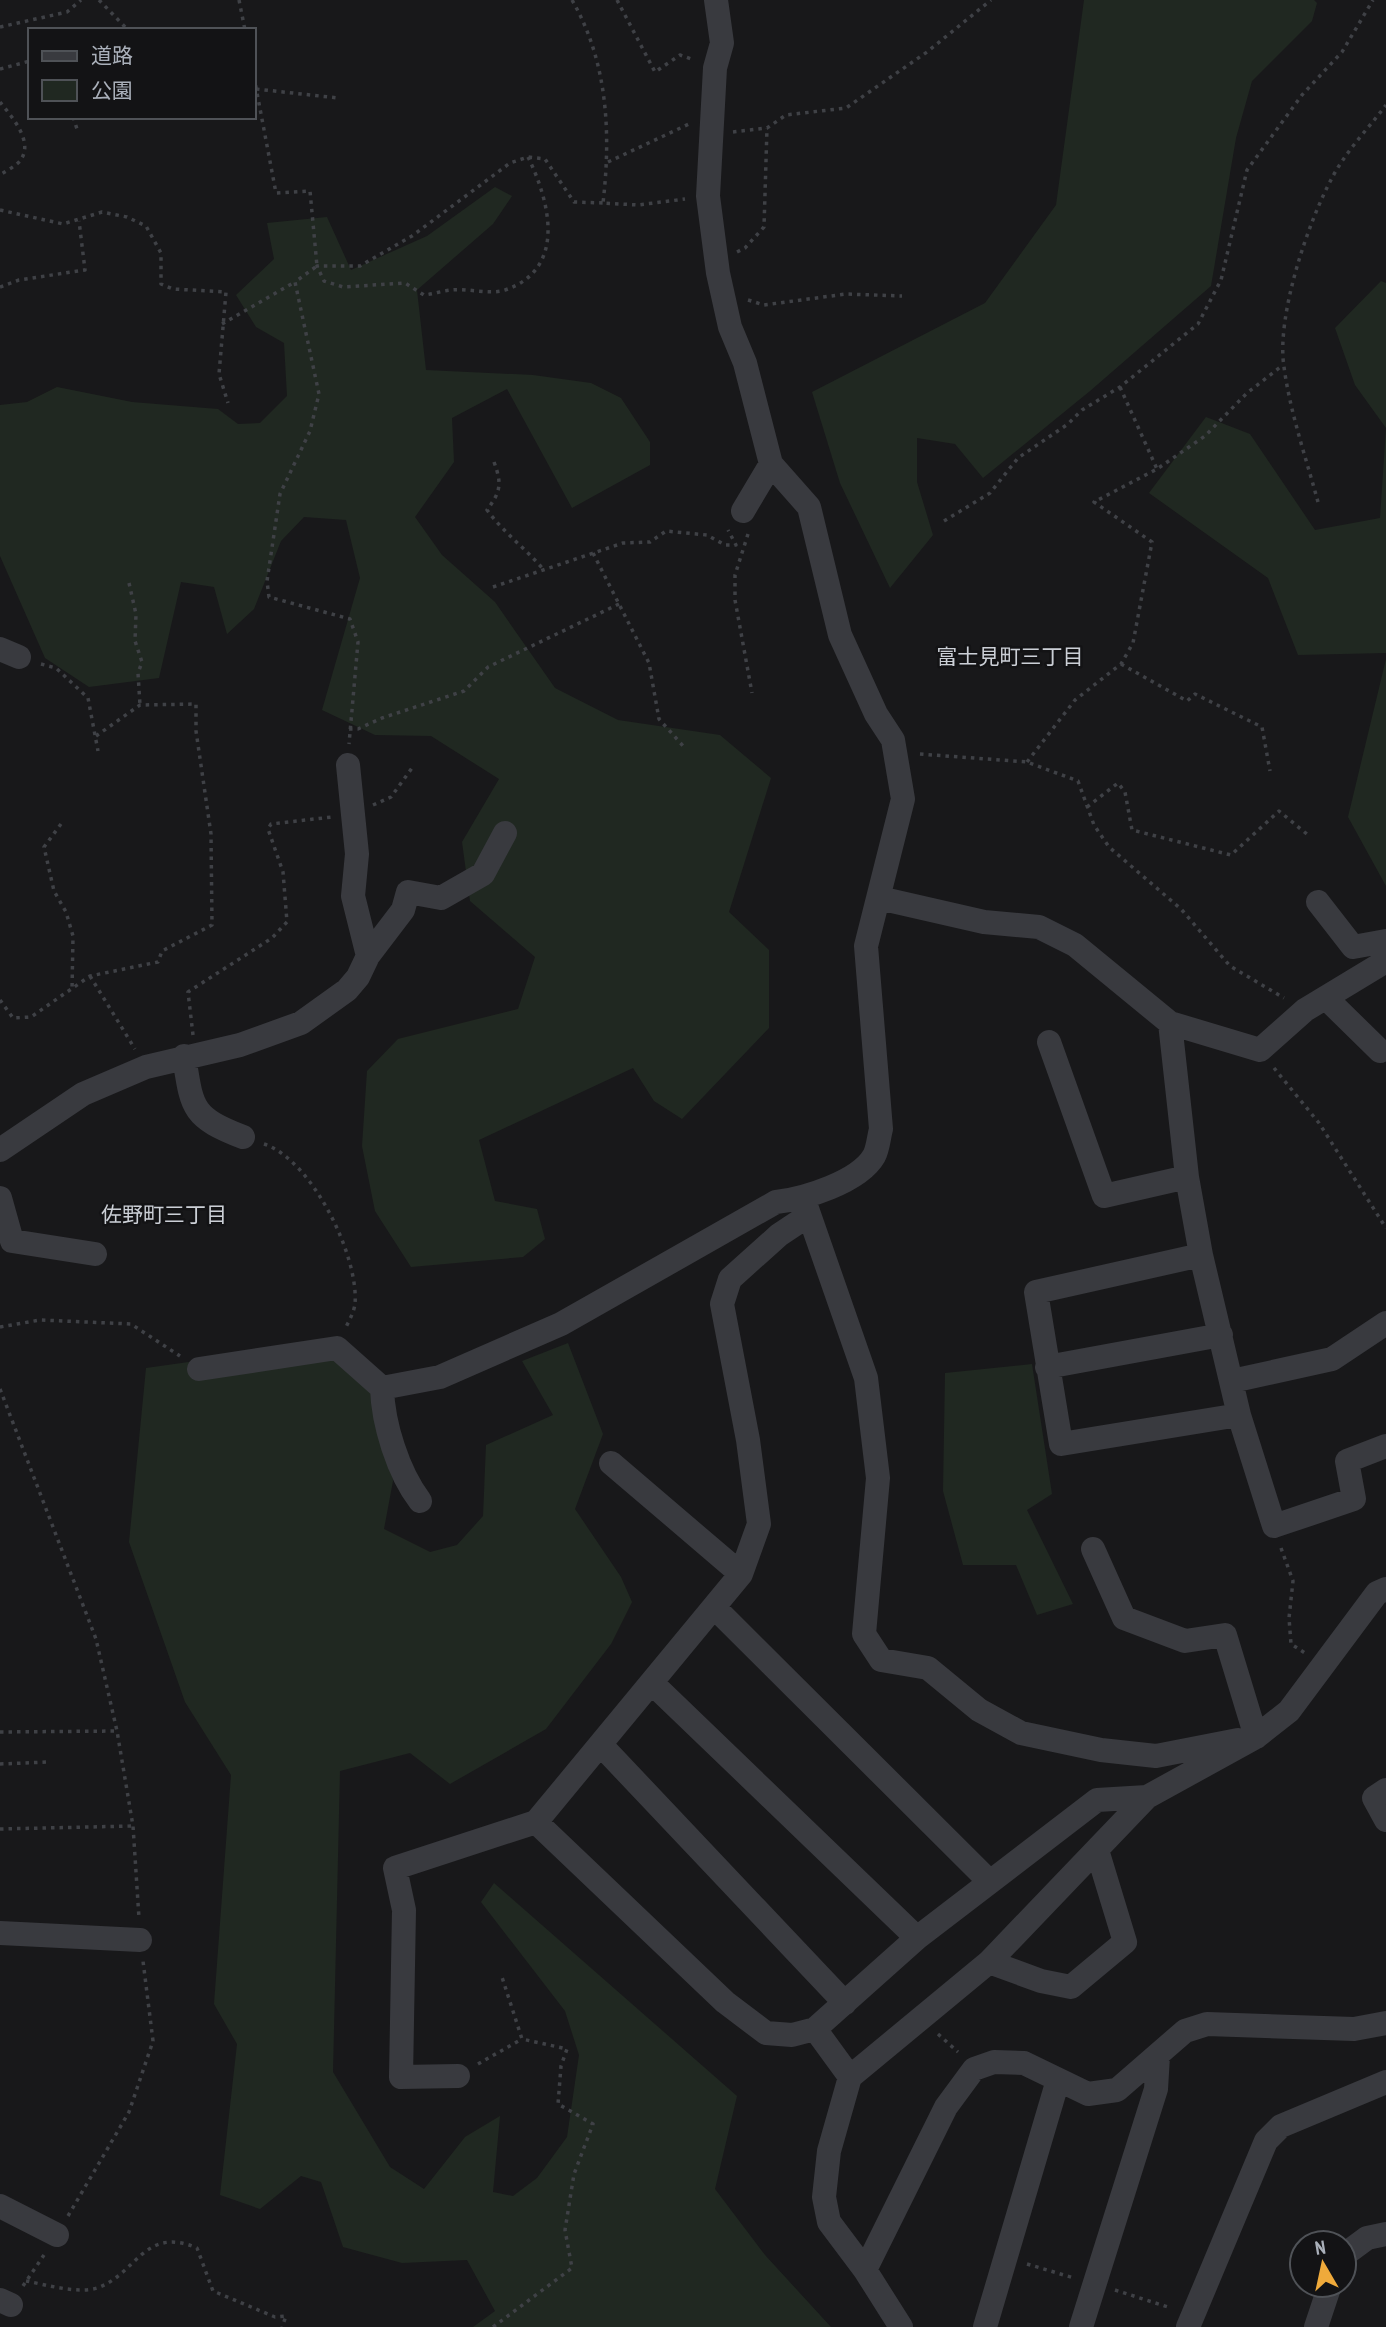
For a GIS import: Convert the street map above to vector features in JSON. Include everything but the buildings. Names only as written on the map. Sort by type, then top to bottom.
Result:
[{"type":"street","points":[[458,2076],[401,2077],[404,1910],[396,1868],[536,1822],[741,1574],[759,1524],[748,1440],[722,1304],[730,1279],[806,1207],[851,1176],[874,1156],[881,1129],[866,947],[902,799],[893,740],[876,714],[841,635],[809,507],[771,464],[745,363],[730,327],[708,196],[715,68],[722,43],[716,0]]},
{"type":"street","points":[[734,518],[771,464]]},
{"type":"street","points":[[348,765],[357,854],[353,896],[368,956]]},
{"type":"street","points":[[0,1150],[83,1094],[146,1067],[240,1045],[301,1023],[347,990],[358,977],[368,956],[403,910],[408,892],[441,898],[483,874],[505,833]]},
{"type":"street","points":[[879,898],[984,922],[1039,927],[1075,944],[1170,1023],[1259,1050],[1316,1004],[1386,961]]},
{"type":"street","points":[[1318,902],[1353,947],[1386,941]]},
{"type":"street","points":[[1316,1004],[1380,1051]]},
{"type":"street","points":[[1170,1023],[1187,1177],[1201,1255],[1239,1415],[1274,1526],[1354,1499],[1348,1461],[1386,1446]]},
{"type":"street","points":[[1049,1042],[1104,1196],[1187,1177]]},
{"type":"street","points":[[189,1055],[190,1096],[197,1112],[218,1127],[243,1137]]},
{"type":"street","points":[[0,1198],[12,1241],[95,1254]]},
{"type":"street","points":[[382,1388],[440,1377],[561,1324],[776,1202],[806,1207]]},
{"type":"street","points":[[806,1207],[866,1378],[878,1478],[864,1634],[881,1660],[928,1668],[979,1710],[1021,1733],[1101,1749],[1157,1756],[1256,1737]]},
{"type":"street","points":[[1201,1255],[1036,1292],[1061,1444],[1239,1415]]},
{"type":"street","points":[[1232,1381],[1332,1359],[1386,1324]]},
{"type":"street","points":[[1047,1367],[1221,1335]]},
{"type":"street","points":[[199,1369],[337,1348],[382,1388],[382,1407],[408,1485],[420,1501]]},
{"type":"street","points":[[611,1463],[741,1574]]},
{"type":"street","points":[[1094,1549],[1124,1618],[1185,1641],[1225,1635],[1256,1737]]},
{"type":"street","points":[[901,2327],[865,2270],[829,2222],[824,2197],[829,2151],[849,2077],[923,2019],[989,1962],[1147,1797],[1256,1737],[1289,1711],[1377,1593],[1386,1589]]},
{"type":"street","points":[[715,1608],[990,1882]]},
{"type":"street","points":[[652,1683],[917,1938]]},
{"type":"street","points":[[601,1745],[845,2003]]},
{"type":"street","points":[[1386,1790],[1374,1798],[1386,1820]]},
{"type":"street","points":[[536,1822],[725,2002],[765,2033],[792,2035],[815,2029],[917,1938],[1097,1800],[1147,1797]]},
{"type":"street","points":[[989,1962],[1041,1981],[1071,1987],[1125,1942],[1097,1850]]},
{"type":"street","points":[[0,1933],[140,1940]]},
{"type":"street","points":[[865,2270],[946,2107],[974,2068],[994,2062],[1024,2063],[1088,2094],[1117,2091],[1185,2031],[1207,2024],[1354,2029],[1386,2022]]},
{"type":"street","points":[[815,2029],[849,2077]]},
{"type":"street","points":[[1081,2327],[1156,2089],[1158,2056]]},
{"type":"street","points":[[985,2327],[1058,2080]]},
{"type":"street","points":[[1188,2327],[1266,2141],[1281,2126],[1386,2082]]},
{"type":"street","points":[[0,2206],[57,2235]]},
{"type":"street","points":[[1358,2245],[1367,2238],[1386,2234]]},
{"type":"street","points":[[1316,2327],[1325,2299]]},
{"type":"path","points":[[0,27],[67,12],[81,0]]},
{"type":"path","points":[[99,0],[126,28]]},
{"type":"path","points":[[239,0],[245,28]]},
{"type":"path","points":[[572,0],[604,84],[608,162],[603,203]]},
{"type":"path","points":[[618,0],[655,72],[680,55],[715,68]]},
{"type":"path","points":[[608,162],[714,119],[732,132],[767,128],[786,115],[846,108],[927,52],[991,0]]},
{"type":"path","points":[[944,522],[990,493],[1018,458],[1069,424],[1082,410],[1120,387],[1198,324],[1222,280],[1247,170],[1302,95],[1342,52],[1373,0]]},
{"type":"path","points":[[0,69],[28,62]]},
{"type":"path","points":[[256,89],[338,98]]},
{"type":"path","points":[[256,94],[276,193],[310,191],[309,208],[317,266],[324,281],[343,287],[405,283],[424,295],[452,290],[504,291],[537,271],[549,248],[542,186],[528,157]]},
{"type":"path","points":[[0,102],[21,130],[24,150],[20,161],[0,175]]},
{"type":"path","points":[[1318,502],[1283,365],[1287,301],[1319,206],[1348,151],[1386,105]]},
{"type":"path","points":[[75,119],[78,132]]},
{"type":"path","points":[[717,262],[745,248],[764,227],[767,128]]},
{"type":"path","points":[[222,324],[295,282],[317,266],[360,266],[412,236],[510,163],[528,157],[545,159],[574,202],[638,205],[708,196]]},
{"type":"path","points":[[0,210],[63,224],[79,222],[102,212],[127,217],[146,226],[161,253],[161,284],[173,289],[226,292],[219,374],[228,403]]},
{"type":"path","points":[[0,287],[19,280],[85,270],[79,222]]},
{"type":"path","points":[[295,282],[319,394],[310,431],[280,494],[267,581],[269,597],[350,620],[358,642],[348,765]]},
{"type":"path","points":[[746,299],[764,305],[846,294],[902,296]]},
{"type":"path","points":[[1027,762],[1075,701],[1121,664],[1133,643],[1152,542],[1094,502],[1157,469],[1205,436],[1247,393],[1283,365]]},
{"type":"path","points":[[1120,387],[1157,469]]},
{"type":"path","points":[[494,462],[502,483],[499,494],[487,510],[498,526],[522,544],[543,569]]},
{"type":"path","points":[[493,587],[623,543],[650,542],[666,531],[707,535],[725,545],[736,545],[734,518]]},
{"type":"path","points":[[734,518],[748,535],[735,575],[735,600],[752,694]]},
{"type":"path","points":[[593,554],[649,663],[659,719],[684,747]]},
{"type":"path","points":[[129,583],[136,614],[135,641],[142,662],[138,673],[140,705]]},
{"type":"path","points":[[349,729],[358,729],[382,718],[464,691],[488,667],[619,604]]},
{"type":"path","points":[[10,653],[56,668],[88,698],[98,751]]},
{"type":"path","points":[[1121,664],[1187,701],[1195,694],[1262,727],[1270,771]]},
{"type":"path","points":[[0,1000],[13,1018],[31,1017],[90,976],[158,962],[162,951],[212,925],[211,834],[198,743],[196,704],[140,705],[96,736]]},
{"type":"path","points":[[893,740],[920,754],[1027,762],[1078,781],[1094,825],[1109,847],[1181,909],[1230,966],[1316,1004]]},
{"type":"path","points":[[189,1055],[188,992],[272,938],[287,922],[283,872],[268,829],[271,824],[353,815],[391,797],[412,768]]},
{"type":"path","points":[[1087,807],[1118,783],[1125,792],[1132,830],[1231,855],[1279,811],[1308,835]]},
{"type":"path","points":[[61,824],[44,847],[54,891],[66,912],[73,936],[72,991]]},
{"type":"path","points":[[90,976],[146,1067]]},
{"type":"path","points":[[1259,1050],[1319,1123],[1386,1228]]},
{"type":"path","points":[[243,1137],[274,1147],[293,1162],[329,1212],[346,1248],[354,1278],[355,1306],[337,1348]]},
{"type":"path","points":[[0,1327],[40,1320],[131,1324],[199,1369]]},
{"type":"path","points":[[0,1389],[96,1639],[117,1731],[133,1826],[140,1940],[153,2041],[129,2112],[57,2235],[26,2281],[6,2303]]},
{"type":"path","points":[[1274,1526],[1293,1581],[1289,1618],[1291,1644],[1324,1664]]},
{"type":"path","points":[[0,1732],[117,1731]]},
{"type":"path","points":[[0,1764],[48,1762]]},
{"type":"path","points":[[0,1829],[133,1826]]},
{"type":"path","points":[[501,1974],[522,2039]]},
{"type":"path","points":[[923,2019],[974,2068]]},
{"type":"path","points":[[458,2076],[522,2039],[567,2049],[561,2066],[558,2104],[593,2124],[574,2174],[565,2230],[572,2268],[493,2327]]},
{"type":"path","points":[[26,2281],[73,2289],[93,2289],[110,2283],[140,2254],[155,2245],[185,2243],[197,2248],[213,2291],[275,2317],[286,2316],[282,2327]]},
{"type":"green space","points":[[1084,0],[1314,0],[1317,3],[1312,21],[1252,81],[1236,138],[1211,286],[1090,391],[983,478],[955,444],[917,438],[917,482],[933,535],[890,588],[840,483],[812,392],[985,303],[1056,205]]},
{"type":"green space","points":[[495,187],[512,196],[493,224],[417,290],[426,370],[533,375],[591,383],[621,398],[650,442],[650,465],[572,508],[507,389],[452,418],[454,462],[415,517],[442,555],[495,602],[555,688],[618,720],[720,735],[771,778],[729,912],[769,950],[769,1028],[682,1119],[654,1101],[633,1068],[479,1140],[495,1201],[537,1209],[545,1239],[523,1257],[411,1267],[375,1211],[362,1146],[367,1071],[398,1039],[518,1009],[535,957],[470,901],[462,842],[499,779],[431,736],[375,735],[322,710],[360,578],[346,520],[304,517],[281,541],[254,609],[227,634],[214,587],[181,582],[159,678],[89,687],[45,658],[0,556],[0,405],[27,402],[57,387],[132,402],[218,409],[238,424],[260,423],[287,396],[284,343],[256,327],[236,295],[274,259],[267,223],[327,217],[351,270],[427,236]]},
{"type":"green space","points":[[1381,281],[1386,283],[1386,428],[1355,385],[1335,328]]},
{"type":"green space","points":[[1206,417],[1250,434],[1315,530],[1380,518],[1386,428],[1386,653],[1298,655],[1268,578],[1149,493]]},
{"type":"green space","points":[[1386,659],[1386,886],[1348,817]]},
{"type":"green space","points":[[330,1342],[385,1375],[393,1481],[384,1529],[430,1552],[457,1545],[483,1516],[486,1445],[553,1415],[522,1361],[568,1343],[603,1434],[575,1509],[621,1577],[632,1602],[611,1644],[546,1729],[450,1784],[410,1753],[340,1771],[333,2072],[390,2167],[424,2189],[465,2137],[500,2116],[493,2192],[513,2196],[537,2178],[567,2137],[579,2055],[565,2011],[481,1902],[494,1883],[737,2096],[715,2189],[765,2255],[831,2327],[473,2327],[495,2311],[467,2260],[402,2263],[343,2247],[321,2182],[301,2176],[260,2209],[220,2195],[237,2044],[214,2004],[231,1775],[185,1702],[129,1542],[146,1368]]},
{"type":"green space","points":[[1032,1364],[1052,1494],[1027,1510],[1073,1604],[1037,1615],[1016,1565],[963,1565],[943,1491],[945,1373]]},
{"type":"district","name":"富士見町三丁目","points":[[1010,657]]},
{"type":"district","name":"佐野町三丁目","points":[[164,1215]]}]
